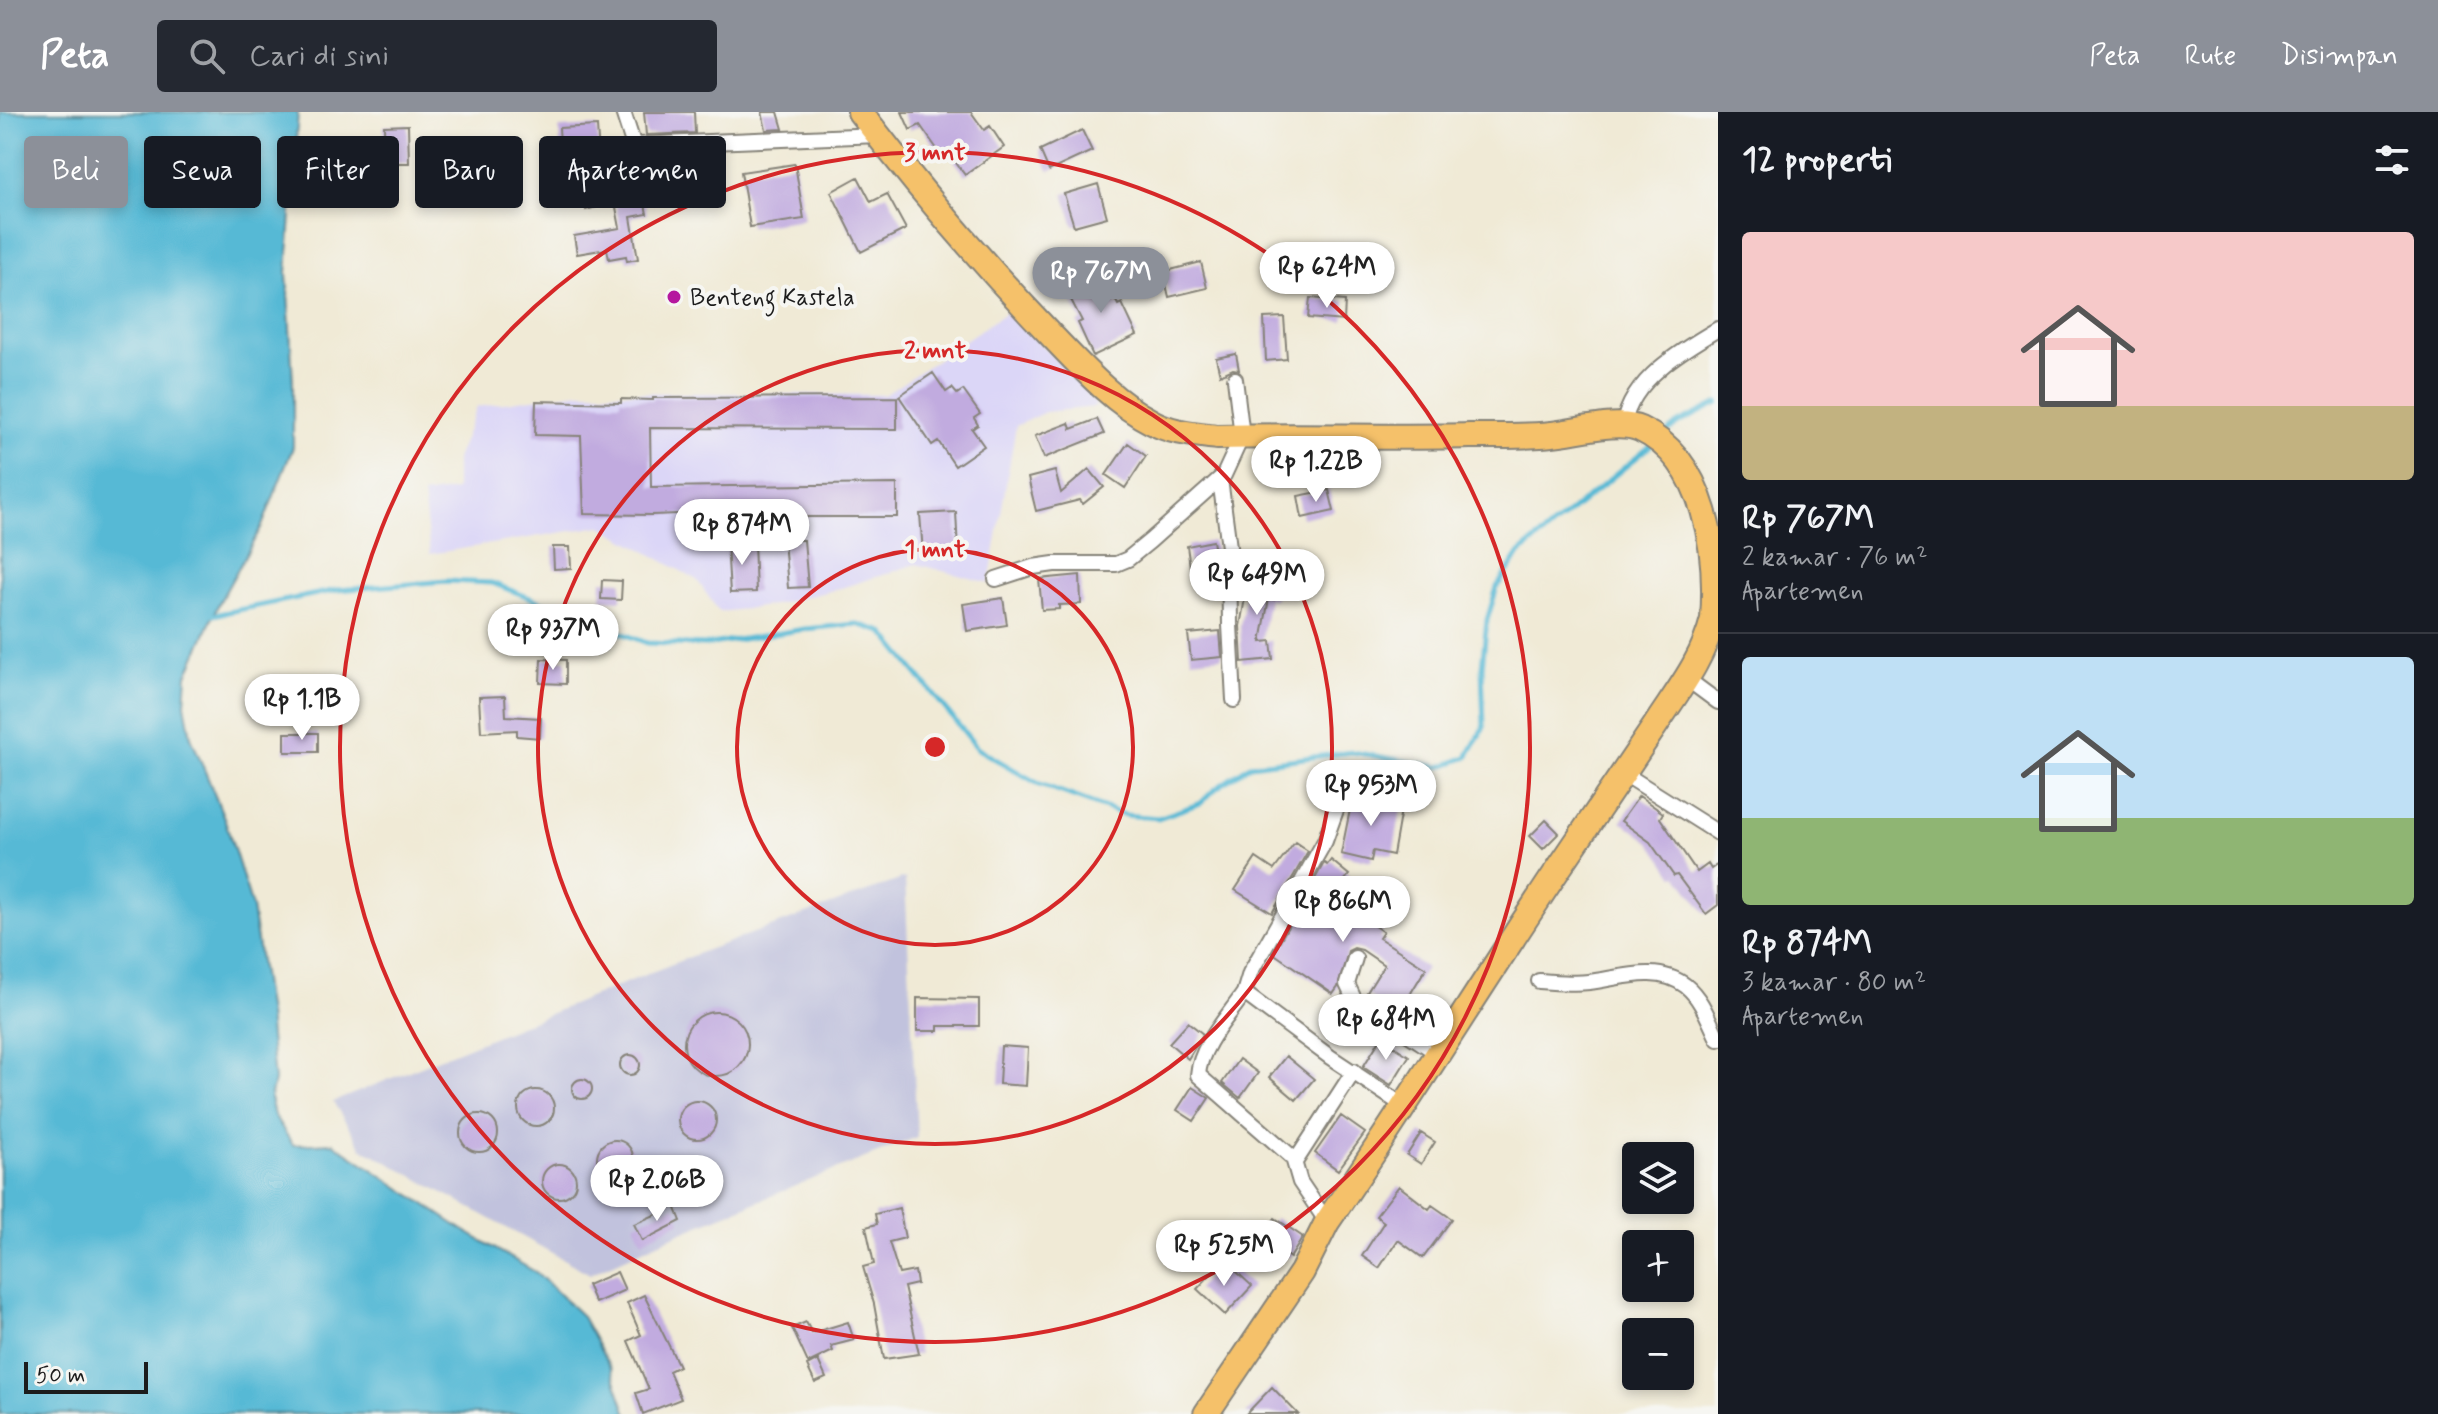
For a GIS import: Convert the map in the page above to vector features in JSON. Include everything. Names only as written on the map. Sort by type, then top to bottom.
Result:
[{"type":"highway","points":[[860,112],[1020,304],[1123,403],[1164,428],[1217,437],[1526,437],[1632,427],[1666,446],[1679,459],[1700,493],[1712,525],[1718,552],[1718,592],[1714,618],[1687,679],[1327,1222],[1302,1272],[1206,1414]]},
{"type":"street","points":[[623,112],[629,135],[638,145],[878,135]]},
{"type":"street","points":[[1632,427],[1629,404],[1642,387],[1689,347],[1718,329]]},
{"type":"street","points":[[996,579],[1033,567],[1073,563],[1102,565],[1128,559],[1220,479],[1242,436],[1235,379]]},
{"type":"street","points":[[1220,479],[1229,547],[1234,700]]},
{"type":"street","points":[[1687,679],[1718,702]]},
{"type":"street","points":[[1623,773],[1717,831]]},
{"type":"street","points":[[1327,1222],[1300,1182],[1295,1162],[1289,1153],[1198,1075],[1198,1065],[1244,993],[1250,973],[1325,841],[1341,796]]},
{"type":"street","points":[[1355,958],[1347,984],[1354,999],[1439,1054]]},
{"type":"street","points":[[1539,981],[1587,982],[1626,974],[1661,975],[1689,988],[1699,1000],[1718,1039]]},
{"type":"street","points":[[1244,993],[1330,1057],[1404,1106]]},
{"type":"street","points":[[1295,1162],[1354,1071]]},
{"type":"shaded area","points":[[1008,311],[1092,396],[1096,407],[1045,412],[1016,426],[989,583],[916,564],[838,589],[769,606],[719,612],[697,580],[601,526],[430,554],[423,495],[456,490],[456,459],[477,407],[580,392],[885,395]]},
{"type":"shaded area","points":[[905,878],[917,1137],[682,1232],[590,1274],[362,1148],[333,1102],[704,951]]},
{"type":"water","points":[[0,112],[298,112],[296,136],[277,136],[277,208],[291,208],[287,273],[293,447],[262,526],[219,603],[187,675],[185,704],[191,737],[225,820],[252,907],[268,1014],[274,1081],[270,1098],[274,1115],[293,1145],[333,1143],[463,1230],[537,1273],[581,1315],[611,1369],[627,1414],[0,1414]]},
{"type":"building","points":[[644,112],[694,112],[695,133],[646,135]]},
{"type":"building","points":[[762,112],[778,112],[783,129],[766,130]]},
{"type":"building","points":[[902,112],[971,112],[984,130],[990,126],[1004,147],[965,175],[948,152],[942,156],[920,125],[910,130]]},
{"type":"building","points":[[408,125],[409,163],[399,163],[399,136],[384,136],[384,126]]},
{"type":"building","points":[[597,126],[598,136],[560,136],[559,128]]},
{"type":"building","points":[[1082,130],[1092,151],[1049,171],[1040,150]]},
{"type":"building","points":[[795,164],[804,219],[750,227],[741,172]]},
{"type":"building","points":[[858,177],[871,202],[887,194],[906,229],[861,252],[831,192]]},
{"type":"building","points":[[1098,184],[1107,217],[1074,226],[1064,194]]},
{"type":"building","points":[[616,208],[646,208],[647,214],[631,217],[638,259],[627,261],[626,256],[609,259],[607,249],[577,254],[574,236],[620,228]]},
{"type":"building","points":[[1201,262],[1207,288],[1169,297],[1163,272]]},
{"type":"building","points":[[1098,272],[1118,305],[1122,303],[1137,335],[1093,356],[1078,323],[1082,321],[1068,294],[1085,286],[1082,280]]},
{"type":"building","points":[[1310,298],[1345,301],[1344,321],[1308,318]]},
{"type":"building","points":[[1284,317],[1287,359],[1266,361],[1264,318]]},
{"type":"building","points":[[1236,354],[1239,370],[1233,369],[1220,375],[1216,358]]},
{"type":"building","points":[[933,373],[946,392],[952,388],[957,394],[963,390],[980,414],[974,418],[978,425],[972,429],[984,446],[955,466],[938,441],[932,445],[899,396]]},
{"type":"building","points":[[897,397],[897,429],[650,428],[651,487],[897,484],[897,517],[757,517],[757,511],[584,514],[581,436],[535,435],[536,401],[621,403],[621,399],[653,398]]},
{"type":"building","points":[[1097,419],[1104,434],[1044,458],[1035,436],[1069,423],[1071,429]]},
{"type":"building","points":[[1128,443],[1146,456],[1125,488],[1106,475]]},
{"type":"building","points":[[1089,469],[1104,487],[1083,504],[1080,500],[1036,511],[1028,478],[1055,471],[1061,493]]},
{"type":"building","points":[[1329,490],[1334,511],[1302,518],[1298,496]]},
{"type":"building","points":[[956,512],[958,551],[923,553],[920,514]]},
{"type":"building","points":[[784,540],[804,540],[808,587],[788,588]]},
{"type":"building","points":[[1213,541],[1217,562],[1190,567],[1187,546]]},
{"type":"building","points":[[754,542],[756,592],[730,593],[727,543]]},
{"type":"building","points":[[553,547],[570,547],[571,568],[554,569]]},
{"type":"building","points":[[1255,569],[1282,581],[1274,600],[1269,598],[1261,642],[1271,641],[1273,659],[1242,662],[1240,626],[1247,587]]},
{"type":"building","points":[[1080,575],[1081,604],[1042,610],[1039,579]]},
{"type":"building","points":[[602,580],[622,581],[621,600],[601,599]]},
{"type":"building","points":[[1003,598],[1007,625],[967,631],[963,604]]},
{"type":"building","points":[[1220,631],[1222,657],[1191,660],[1188,634]]},
{"type":"building","points":[[541,659],[566,660],[566,684],[540,683]]},
{"type":"building","points":[[505,696],[506,716],[541,718],[540,738],[517,736],[517,730],[481,732],[479,697]]},
{"type":"building","points":[[285,733],[318,733],[318,752],[285,752]]},
{"type":"building","points":[[1353,795],[1402,804],[1393,855],[1373,851],[1371,861],[1341,854]]},
{"type":"building","points":[[1639,796],[1663,813],[1660,818],[1697,872],[1708,864],[1711,869],[1718,864],[1718,905],[1706,914],[1650,842],[1621,821]]},
{"type":"building","points":[[1546,820],[1559,833],[1543,849],[1530,836]]},
{"type":"building","points":[[1295,842],[1308,851],[1272,913],[1235,890],[1256,858],[1274,870]]},
{"type":"building","points":[[1331,860],[1349,875],[1332,896],[1383,932],[1379,938],[1426,968],[1398,1014],[1366,994],[1384,965],[1362,950],[1354,948],[1348,951],[1338,987],[1333,994],[1273,953],[1324,863],[1327,865]]},
{"type":"building","points":[[917,998],[979,999],[979,1026],[938,1026],[938,1031],[917,1031]]},
{"type":"building","points":[[716,1012],[734,1018],[742,1026],[748,1044],[742,1062],[734,1070],[716,1076],[698,1070],[690,1062],[684,1044],[690,1026],[698,1018]]},
{"type":"building","points":[[1188,1022],[1203,1034],[1188,1059],[1169,1043]]},
{"type":"building","points":[[1381,1038],[1409,1056],[1391,1085],[1363,1067]]},
{"type":"building","points":[[1001,1046],[1028,1048],[1026,1086],[999,1084]]},
{"type":"building","points":[[626,1055],[634,1055],[640,1065],[634,1075],[626,1075],[620,1069],[620,1061]]},
{"type":"building","points":[[1286,1056],[1314,1079],[1296,1100],[1269,1077]]},
{"type":"building","points":[[1239,1059],[1258,1073],[1240,1098],[1222,1083]]},
{"type":"building","points":[[582,1079],[589,1082],[592,1089],[589,1096],[582,1099],[575,1096],[572,1089],[575,1082]]},
{"type":"building","points":[[1192,1087],[1209,1098],[1194,1121],[1177,1110]]},
{"type":"building","points":[[536,1090],[549,1095],[554,1108],[549,1121],[536,1126],[523,1121],[518,1108],[523,1095]]},
{"type":"building","points":[[697,1101],[711,1106],[716,1120],[711,1134],[697,1139],[683,1134],[678,1120],[683,1106]]},
{"type":"building","points":[[479,1114],[492,1120],[498,1133],[492,1146],[479,1152],[466,1146],[460,1133],[466,1120]]},
{"type":"building","points":[[1341,1116],[1365,1133],[1338,1170],[1315,1153]]},
{"type":"building","points":[[1421,1133],[1435,1142],[1421,1164],[1407,1155]]},
{"type":"building","points":[[615,1140],[628,1145],[633,1158],[628,1171],[615,1176],[602,1171],[597,1158],[602,1145]]},
{"type":"building","points":[[559,1164],[571,1169],[576,1181],[571,1193],[559,1198],[547,1193],[542,1181],[547,1169]]},
{"type":"building","points":[[1399,1186],[1429,1209],[1432,1205],[1452,1219],[1423,1258],[1398,1240],[1379,1268],[1362,1256],[1384,1222],[1376,1216]]},
{"type":"building","points":[[675,1206],[681,1221],[642,1241],[634,1224]]},
{"type":"building","points":[[899,1208],[905,1238],[889,1242],[899,1274],[915,1271],[917,1284],[904,1287],[919,1354],[884,1359],[874,1304],[863,1267],[874,1264],[866,1227],[877,1224],[875,1214]]},
{"type":"building","points":[[1275,1218],[1303,1237],[1290,1258],[1261,1237]]},
{"type":"building","points":[[1224,1260],[1252,1286],[1225,1315],[1197,1289]]},
{"type":"building","points":[[617,1272],[625,1290],[595,1303],[587,1285]]},
{"type":"building","points":[[644,1295],[679,1366],[669,1371],[681,1399],[643,1414],[636,1393],[649,1389],[628,1341],[641,1335],[627,1303]]},
{"type":"building","points":[[806,1322],[812,1333],[848,1322],[854,1340],[831,1346],[833,1351],[808,1363],[792,1328]]},
{"type":"building","points":[[818,1360],[826,1378],[815,1383],[807,1366]]},
{"type":"building","points":[[1272,1387],[1298,1414],[1246,1414]]},
{"type":"waterway","points":[[1664,435],[1677,424],[1718,403]]},
{"type":"waterway","points":[[213,615],[337,590],[447,581],[492,583],[647,643],[705,645],[857,624],[883,632],[978,749],[1037,783],[1125,815],[1158,818],[1201,803],[1250,765],[1352,752],[1440,767],[1467,757],[1484,727],[1482,667],[1487,620],[1497,587],[1520,553],[1653,444]]},
{"type":"place","name":"Benteng Kastela","points":[[674,297]]}]
